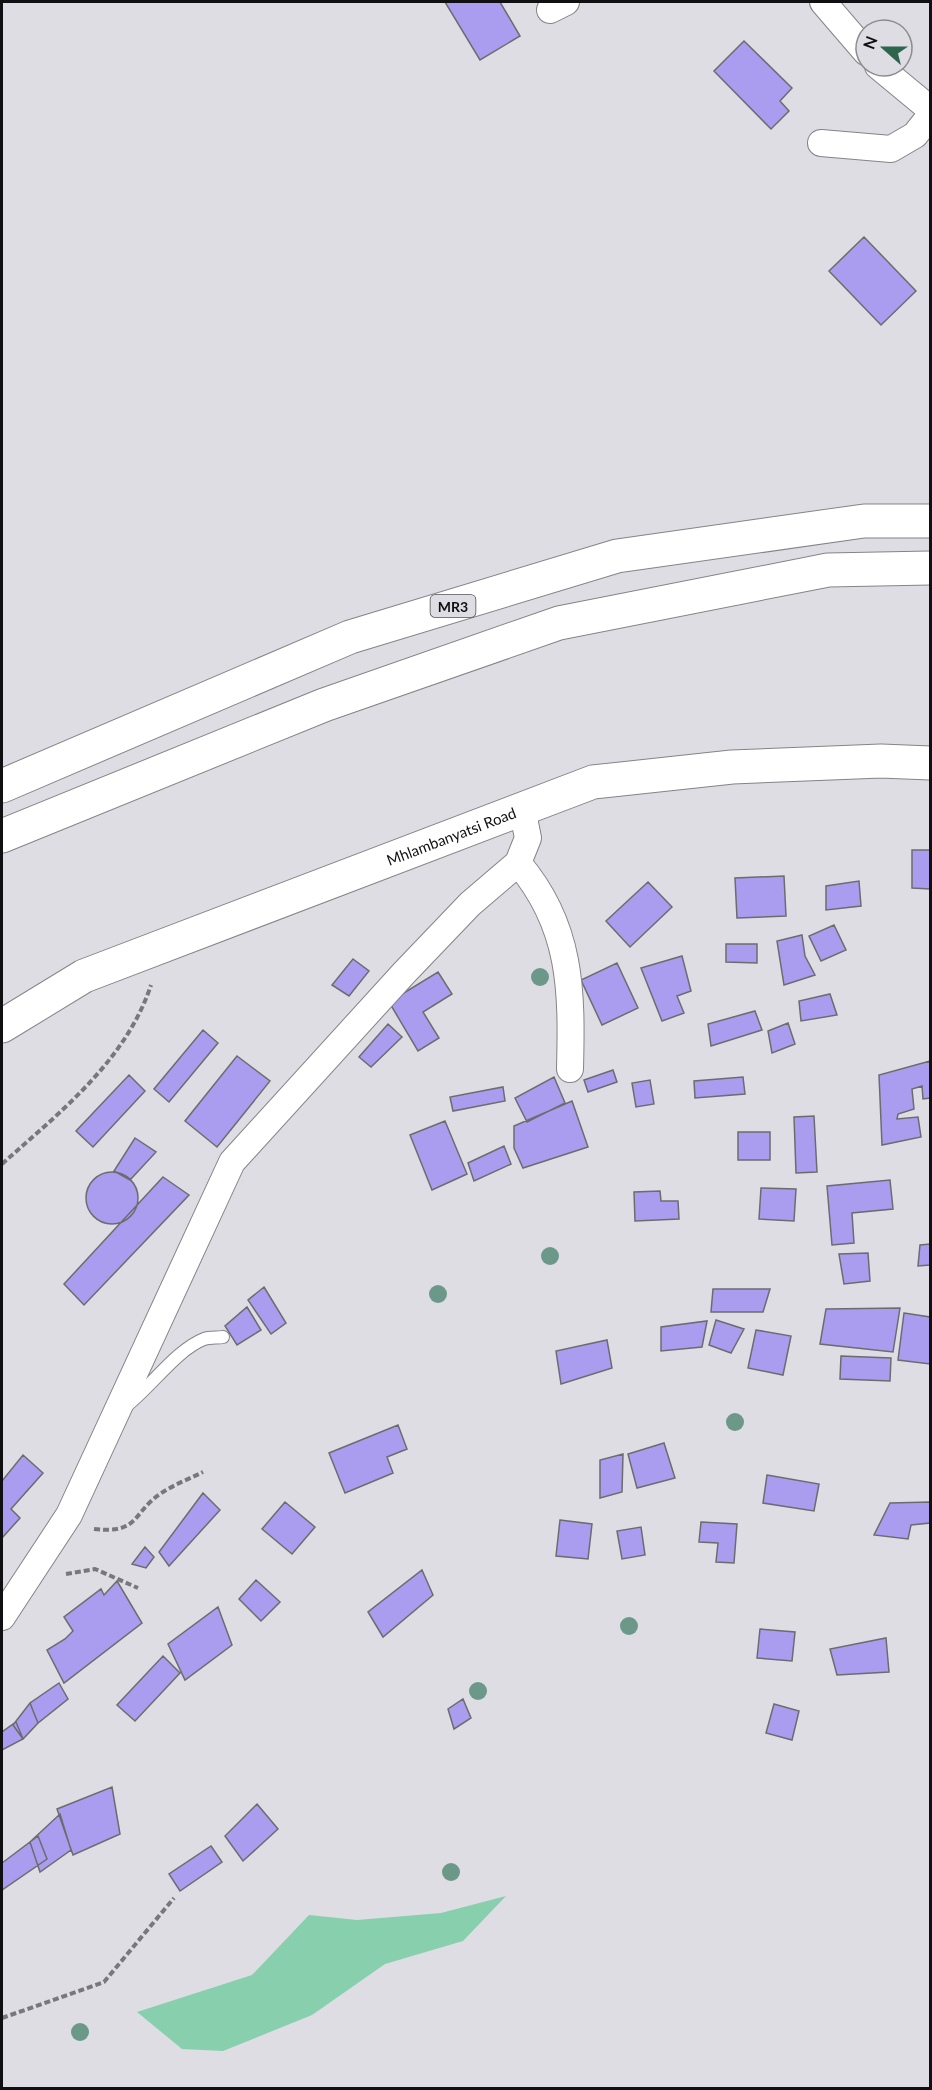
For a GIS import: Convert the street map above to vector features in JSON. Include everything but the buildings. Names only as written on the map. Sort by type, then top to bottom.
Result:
[{"type":"main road","name":"MR3","points":[[2,786],[350,637],[617,556],[864,521],[930,520]]},
{"type":"main road","points":[[2,836],[324,705],[560,623],[828,570],[930,568]]},
{"type":"main road","name":"Mhlambanyatsi Road","points":[[2,1026],[84,976],[165,943],[593,782],[732,768],[881,761],[930,763]]},
{"type":"street","points":[[823,2],[854,38]]},
{"type":"street","points":[[893,78],[930,109]]},
{"type":"street","points":[[821,143],[891,149],[915,135],[930,116]]},
{"type":"street","points":[[2,1617],[69,1515],[232,1162],[404,973],[471,904],[518,863],[528,838],[522,808]]},
{"type":"street","points":[[518,863],[541,894],[561,937],[568,974],[570,1069]]},
{"type":"lane","points":[[119,1411],[146,1391],[177,1356],[205,1338],[223,1337]]},
{"type":"path","points":[[2,1164],[69,1105],[108,1062],[142,1012],[165,943]]},
{"type":"path","points":[[58,1533],[84,1528],[109,1531],[134,1524],[159,1494],[203,1472]]},
{"type":"path","points":[[22,1587],[61,1575],[95,1569],[138,1588]]},
{"type":"path","points":[[2,2018],[104,1982],[174,1898]]},
{"type":"green space","points":[[506,1896],[463,1941],[385,1964],[312,2015],[223,2051],[182,2049],[137,2012],[252,1975],[309,1915],[357,1920],[441,1913]]}]
